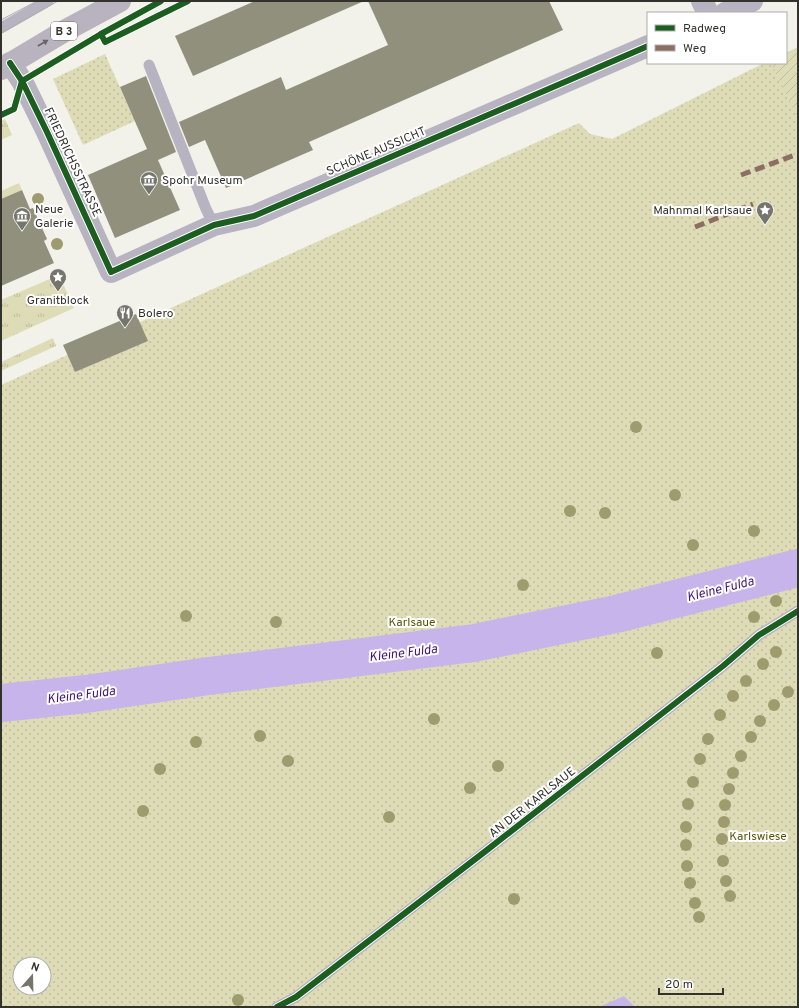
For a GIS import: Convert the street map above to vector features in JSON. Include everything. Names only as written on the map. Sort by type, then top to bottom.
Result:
[{"type":"main road","name":"B 3","points":[[5,66],[120,1]]},
{"type":"street","points":[[702,1],[708,12]]},
{"type":"street","points":[[727,12],[752,1]]},
{"type":"street","name":"SCHÖNE AUSSICHT","points":[[111,272],[214,225],[254,216],[647,46]]},
{"type":"street","name":"FRIEDRICHSSTRASSE","points":[[5,66],[22,81],[111,272]]},
{"type":"lane","points":[[1,28],[48,1]]},
{"type":"lane","points":[[149,65],[214,225]]},
{"type":"lane","name":"AN DER KARLSAUE","points":[[277,1007],[296,997],[487,850],[723,666],[759,635],[798,611]]},
{"type":"green space","name":"Karlsaue","points":[[798,47],[798,1007],[1,1007],[1,385],[579,123],[590,134],[612,139],[762,64],[787,64],[787,52]]},
{"type":"green space","points":[[798,47],[798,119],[771,64],[787,64],[787,52]]},
{"type":"green space","points":[[105,54],[135,121],[83,145],[53,79]]},
{"type":"green space","points":[[5,119],[12,135],[1,140],[1,121]]},
{"type":"green space","points":[[19,183],[22,190],[1,199],[1,191]]},
{"type":"green space","points":[[59,275],[74,308],[1,341],[1,300]]},
{"type":"green space","points":[[53,338],[56,346],[1,371],[1,362]]},
{"type":"shaded area","points":[[624,996],[635,1007],[599,1007]]},
{"type":"building","points":[[255,1],[364,1],[193,76],[175,36]]},
{"type":"building","points":[[368,1],[549,1],[563,30],[309,142],[313,150],[226,188],[205,140],[189,147],[179,122],[281,77],[286,90],[388,45]]},
{"type":"building","points":[[146,76],[176,152],[158,160],[180,210],[115,238],[88,175],[147,149],[120,87]]},
{"type":"building","name":"Neue Galerie","points":[[22,190],[30,209],[33,208],[47,239],[44,241],[54,263],[1,286],[1,199]]},
{"type":"building","points":[[136,314],[148,341],[75,372],[63,345]]},
{"type":"waterway","name":"Kleine Fulda","points":[[1,703],[86,694],[209,676],[474,643],[616,614],[798,568]]},
{"type":"tram line","points":[[1,20],[37,1]]},
{"type":"tram line","points":[[1,33],[58,1]]},
{"type":"marked path","points":[[741,175],[795,155]]},
{"type":"marked path","points":[[695,227],[753,204]]},
{"type":"cycle path","points":[[1,115],[14,109],[22,81],[101,34],[161,1]]},
{"type":"cycle path","points":[[101,34],[105,42],[188,1]]},
{"type":"cycle path","points":[[10,63],[22,81],[47,132],[111,272],[214,225],[254,216],[647,46]]},
{"type":"cycle path","points":[[277,1007],[296,997],[487,850],[723,666],[759,635],[798,611]]},
{"type":"place","name":"Spohr Museum","points":[[149,195]]},
{"type":"place","name":"Mahnmal Karlsaue","points":[[765,225]]},
{"type":"place","name":"Neue Galerie","points":[[22,231]]},
{"type":"place","name":"Granitblock","points":[[58,292]]},
{"type":"place","name":"Bolero","points":[[125,328]]},
{"type":"park label","name":"Karlswiese","points":[[758,836]]}]
